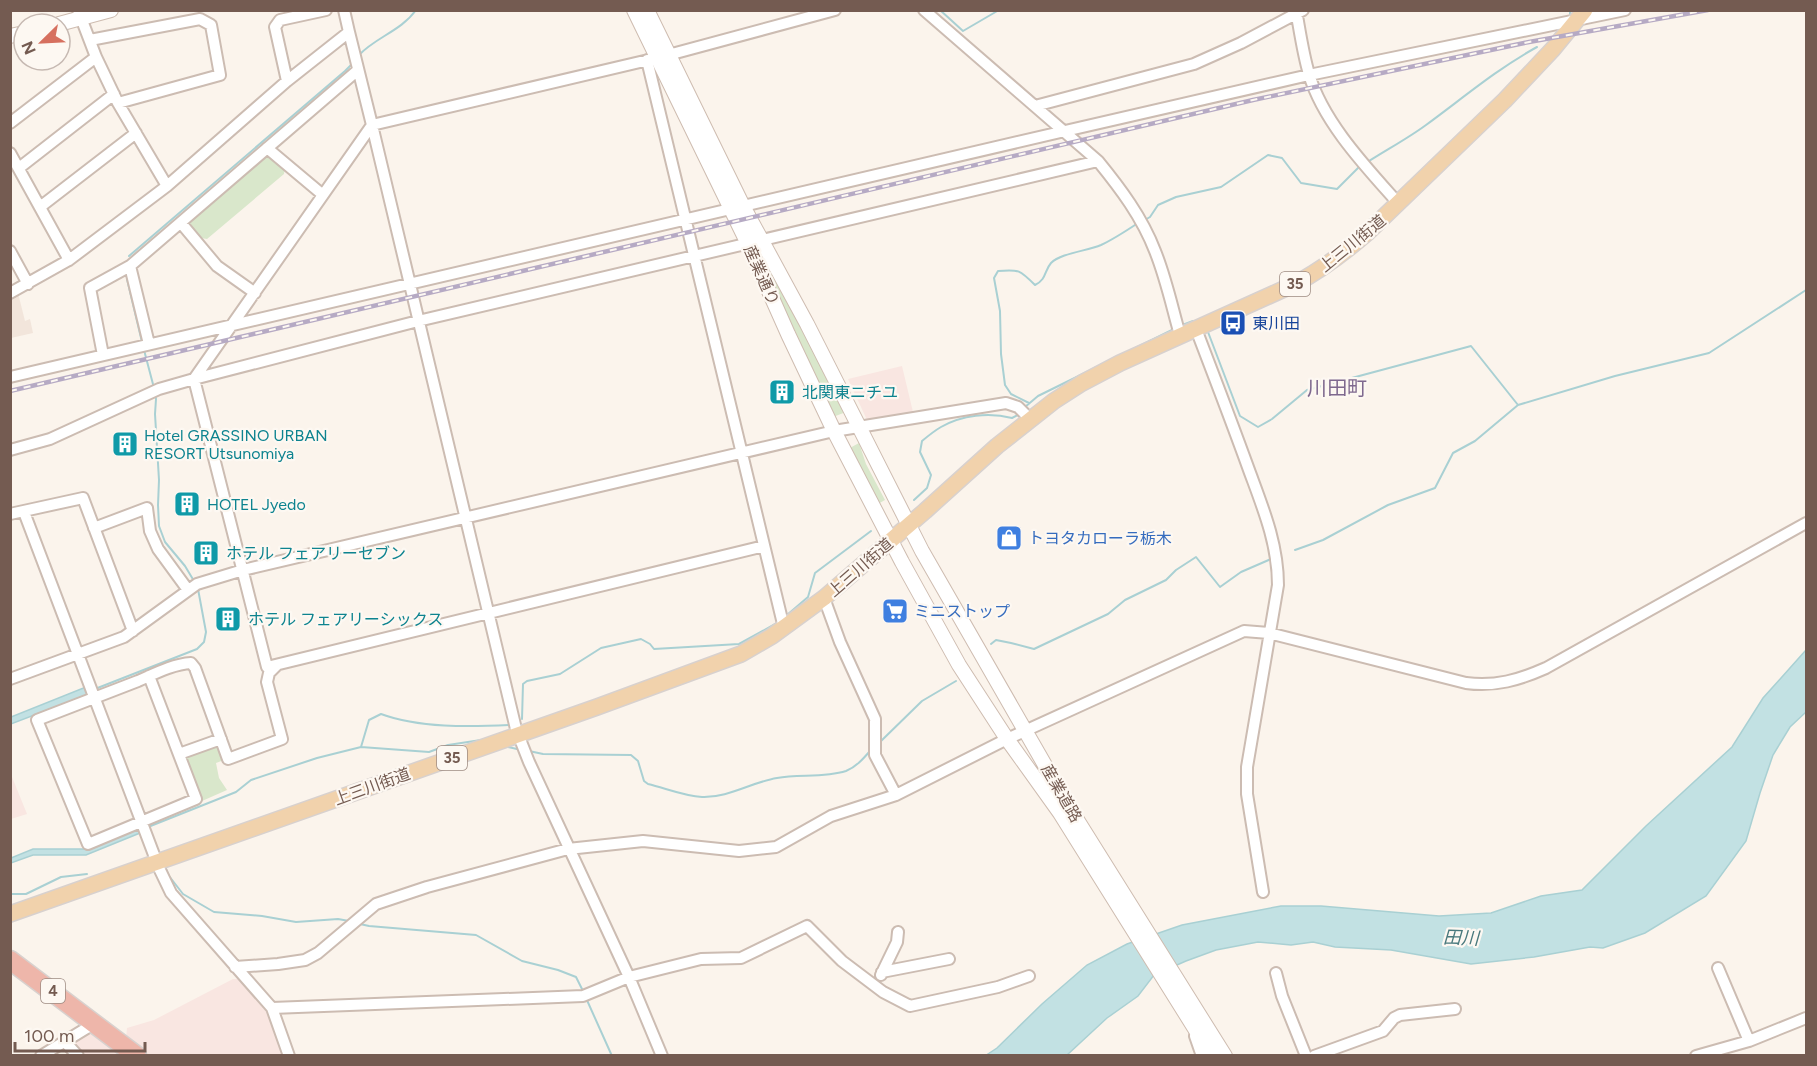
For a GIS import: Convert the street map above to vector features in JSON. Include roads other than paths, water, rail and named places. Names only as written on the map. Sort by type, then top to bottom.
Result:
[{"type":"highway","name":"4","points":[[10,960],[136,1056]]},
{"type":"main road","name":"上三川街道","points":[[10,914],[518,735],[729,659],[752,648],[784,628],[824,598],[997,446],[1030,419],[1091,377],[1305,279],[1354,244],[1505,100],[1546,57],[1581,15]]},
{"type":"street","points":[[111,10],[79,15],[116,98],[167,186]]},
{"type":"street","points":[[287,81],[275,27],[280,20],[326,10]]},
{"type":"street","points":[[344,10],[518,735],[568,849],[629,977],[662,1056]]},
{"type":"street","name":"産業通り","points":[[634,10],[755,242],[807,324],[908,525]]},
{"type":"street","name":"産業通り","points":[[647,10],[657,57]]},
{"type":"street","points":[[194,379],[372,125],[657,57],[836,10]]},
{"type":"street","points":[[924,10],[1098,161],[1121,190],[1146,230],[1156,252],[1180,335]]},
{"type":"street","points":[[10,377],[1309,75],[1581,15],[1625,10]]},
{"type":"street","points":[[1035,106],[1194,64],[1298,12],[1309,75],[1319,99],[1345,140],[1398,203]]},
{"type":"street","points":[[19,168],[116,98],[220,75],[211,25],[200,19],[90,39]]},
{"type":"street","points":[[10,293],[69,260],[167,186],[287,81],[349,32]]},
{"type":"street","points":[[10,123],[96,57]]},
{"type":"street","points":[[657,57],[694,256],[784,628]]},
{"type":"street","points":[[104,355],[90,288],[130,266],[358,70]]},
{"type":"street","points":[[40,207],[136,133]]},
{"type":"street","points":[[267,148],[322,195]]},
{"type":"street","points":[[10,153],[69,260]]},
{"type":"street","points":[[10,450],[50,439],[159,389],[194,379],[418,321],[1098,161]]},
{"type":"street","points":[[181,223],[217,266],[255,293]]},
{"type":"street","name":"産業通り","points":[[755,242],[788,334],[834,431],[890,540]]},
{"type":"street","points":[[10,251],[28,284]]},
{"type":"street","points":[[130,266],[149,344]]},
{"type":"street","points":[[1196,328],[1236,431],[1272,536],[1277,560],[1278,585],[1247,767],[1247,794],[1263,892]]},
{"type":"street","points":[[194,379],[267,667],[764,546]]},
{"type":"street","points":[[12,675],[124,637],[196,584],[243,570],[858,426],[1005,403],[1018,407],[1030,419]]},
{"type":"street","points":[[10,514],[83,498],[134,631]]},
{"type":"street","points":[[94,528],[147,508],[150,531],[158,549],[188,590]]},
{"type":"street","points":[[24,512],[156,862],[171,893],[272,1008],[289,1056]]},
{"type":"street","points":[[235,967],[305,960],[318,953],[376,904],[427,887],[568,849],[643,841],[739,851],[776,847],[831,816],[896,795],[1007,739],[1244,631],[1269,633],[1452,681],[1480,685],[1508,682],[1546,668],[1806,524]]},
{"type":"street","name":"産業道路","points":[[908,525],[1137,925],[1193,1014],[1225,1056]]},
{"type":"street","name":"産業道路","points":[[890,540],[959,665],[1007,739],[1137,925]]},
{"type":"street","points":[[824,598],[840,642],[875,719],[875,755],[896,795]]},
{"type":"street","points":[[149,676],[196,799],[88,844],[37,720],[182,663],[191,663],[195,668],[228,759],[282,740],[267,682],[269,673],[277,664]]},
{"type":"street","points":[[179,754],[221,739]]},
{"type":"street","points":[[272,1008],[583,996],[629,977],[701,959],[741,958],[807,926],[842,961],[875,986],[910,1006],[998,987],[1029,976]]},
{"type":"street","points":[[875,986],[897,942],[898,932]]},
{"type":"street","points":[[882,972],[949,959]]},
{"type":"street","points":[[1718,968],[1749,1041]]},
{"type":"street","points":[[1276,973],[1282,996],[1306,1056]]},
{"type":"street","points":[[1314,1056],[1383,1031],[1394,1018],[1400,1015],[1455,1009]]},
{"type":"street","points":[[1193,1014],[1202,1056]]},
{"type":"street","points":[[1193,1014],[1232,1056]]},
{"type":"street","name":"産業道路","points":[[1193,1014],[1212,1056]]},
{"type":"street","points":[[1696,1056],[1749,1041],[1806,1018]]},
{"type":"street","points":[[42,1056],[95,1023]]},
{"type":"street","points":[[65,1042],[78,1056]]},
{"type":"water","name":"田川","points":[[1806,650],[1806,712],[1790,727],[1773,755],[1746,841],[1706,896],[1645,933],[1603,948],[1590,947],[1534,957],[1471,964],[1391,950],[1335,947],[1313,942],[1291,945],[1258,942],[1216,950],[1154,975],[1138,996],[1107,1018],[1067,1055],[985,1056],[997,1048],[1042,1004],[1087,965],[1127,944],[1182,925],[1281,906],[1321,906],[1439,916],[1491,913],[1541,896],[1582,890],[1646,826],[1732,747],[1763,698]]},
{"type":"water","points":[[86,687],[89,694],[11,724],[11,717]]},
{"type":"water","points":[[138,828],[140,833],[86,855],[33,855],[11,863],[11,858],[33,849],[84,849]]},
{"type":"waterway","points":[[359,55],[403,23],[416,10]]},
{"type":"waterway","points":[[940,10],[963,31],[999,10]]},
{"type":"waterway","points":[[1366,163],[1419,130],[1494,74],[1537,47]]},
{"type":"waterway","points":[[129,256],[354,62]]},
{"type":"waterway","points":[[1143,221],[1150,217],[1158,205],[1176,197],[1221,187],[1268,155],[1282,158],[1301,183],[1337,189],[1361,165]]},
{"type":"waterway","points":[[1029,403],[1011,394],[1005,385],[1001,354],[1000,311],[994,278],[998,271],[1019,272],[1035,285],[1042,280],[1055,260],[1101,245],[1138,223]]},
{"type":"waterway","points":[[127,279],[142,342]]},
{"type":"waterway","points":[[1208,332],[1240,416],[1258,427],[1272,419],[1307,390],[1471,346],[1518,405],[1615,376],[1709,353],[1806,290]]},
{"type":"waterway","points":[[1185,324],[1193,321]]},
{"type":"waterway","points":[[1025,407],[1038,396],[1172,330]]},
{"type":"waterway","points":[[144,350],[154,388]]},
{"type":"waterway","points":[[155,394],[159,526],[165,542],[194,581]]},
{"type":"waterway","points":[[1295,550],[1323,540],[1388,505],[1435,488],[1453,453],[1475,441],[1518,405]]},
{"type":"waterway","points":[[914,500],[927,488],[931,475],[920,452],[922,441],[949,423],[967,417],[994,415],[1012,418],[1018,415]]},
{"type":"waterway","points":[[787,615],[808,597],[815,573],[871,531]]},
{"type":"waterway","points":[[991,644],[996,640],[1034,649],[1108,614],[1125,600],[1166,580],[1176,570],[1196,557],[1220,587],[1241,572],[1271,559]]},
{"type":"waterway","points":[[95,689],[197,649],[204,642],[206,632],[198,589]]},
{"type":"waterway","points":[[522,719],[523,684],[527,681],[560,674],[601,648],[641,639],[654,649],[739,644],[777,623]]},
{"type":"waterway","points":[[879,743],[922,701],[956,681]]},
{"type":"waterway","points":[[361,747],[369,720],[381,714],[428,724],[509,725]]},
{"type":"waterway","points":[[148,827],[236,792],[251,780],[317,758],[361,747],[429,752],[448,745],[481,740]]},
{"type":"waterway","points":[[504,746],[517,749]]},
{"type":"waterway","points":[[529,751],[543,754],[631,755],[638,761],[644,781],[648,784],[681,794],[702,797],[721,795],[777,778],[846,771],[870,751]]},
{"type":"waterway","points":[[165,867],[183,894],[214,912],[262,916],[296,922],[338,919],[349,921]]},
{"type":"waterway","points":[[10,894],[26,894],[61,877],[87,874]]},
{"type":"waterway","points":[[360,924],[476,935],[522,961],[576,977],[584,993]]},
{"type":"waterway","points":[[586,998],[612,1056]]},
{"type":"railway","points":[[10,391],[1253,100],[1529,42],[1708,10]]},
{"type":"place","name":"東川田","points":[[1233,323]]},
{"type":"place","name":"北関東ニチユ","points":[[782,392]]},
{"type":"place","name":"Hotel GRASSINO URBAN RESORT Utsunomiya","points":[[125,444]]},
{"type":"place","name":"HOTEL Jyedo","points":[[187,504]]},
{"type":"place","name":"トヨタカローラ栃木","points":[[1009,538]]},
{"type":"place","name":"ホテル フェアリーセブン","points":[[206,553]]},
{"type":"place","name":"ミニストップ","points":[[895,611]]},
{"type":"place","name":"ホテル フェアリーシックス","points":[[228,619]]},
{"type":"district","name":"川田町","points":[[1337,388]]}]
